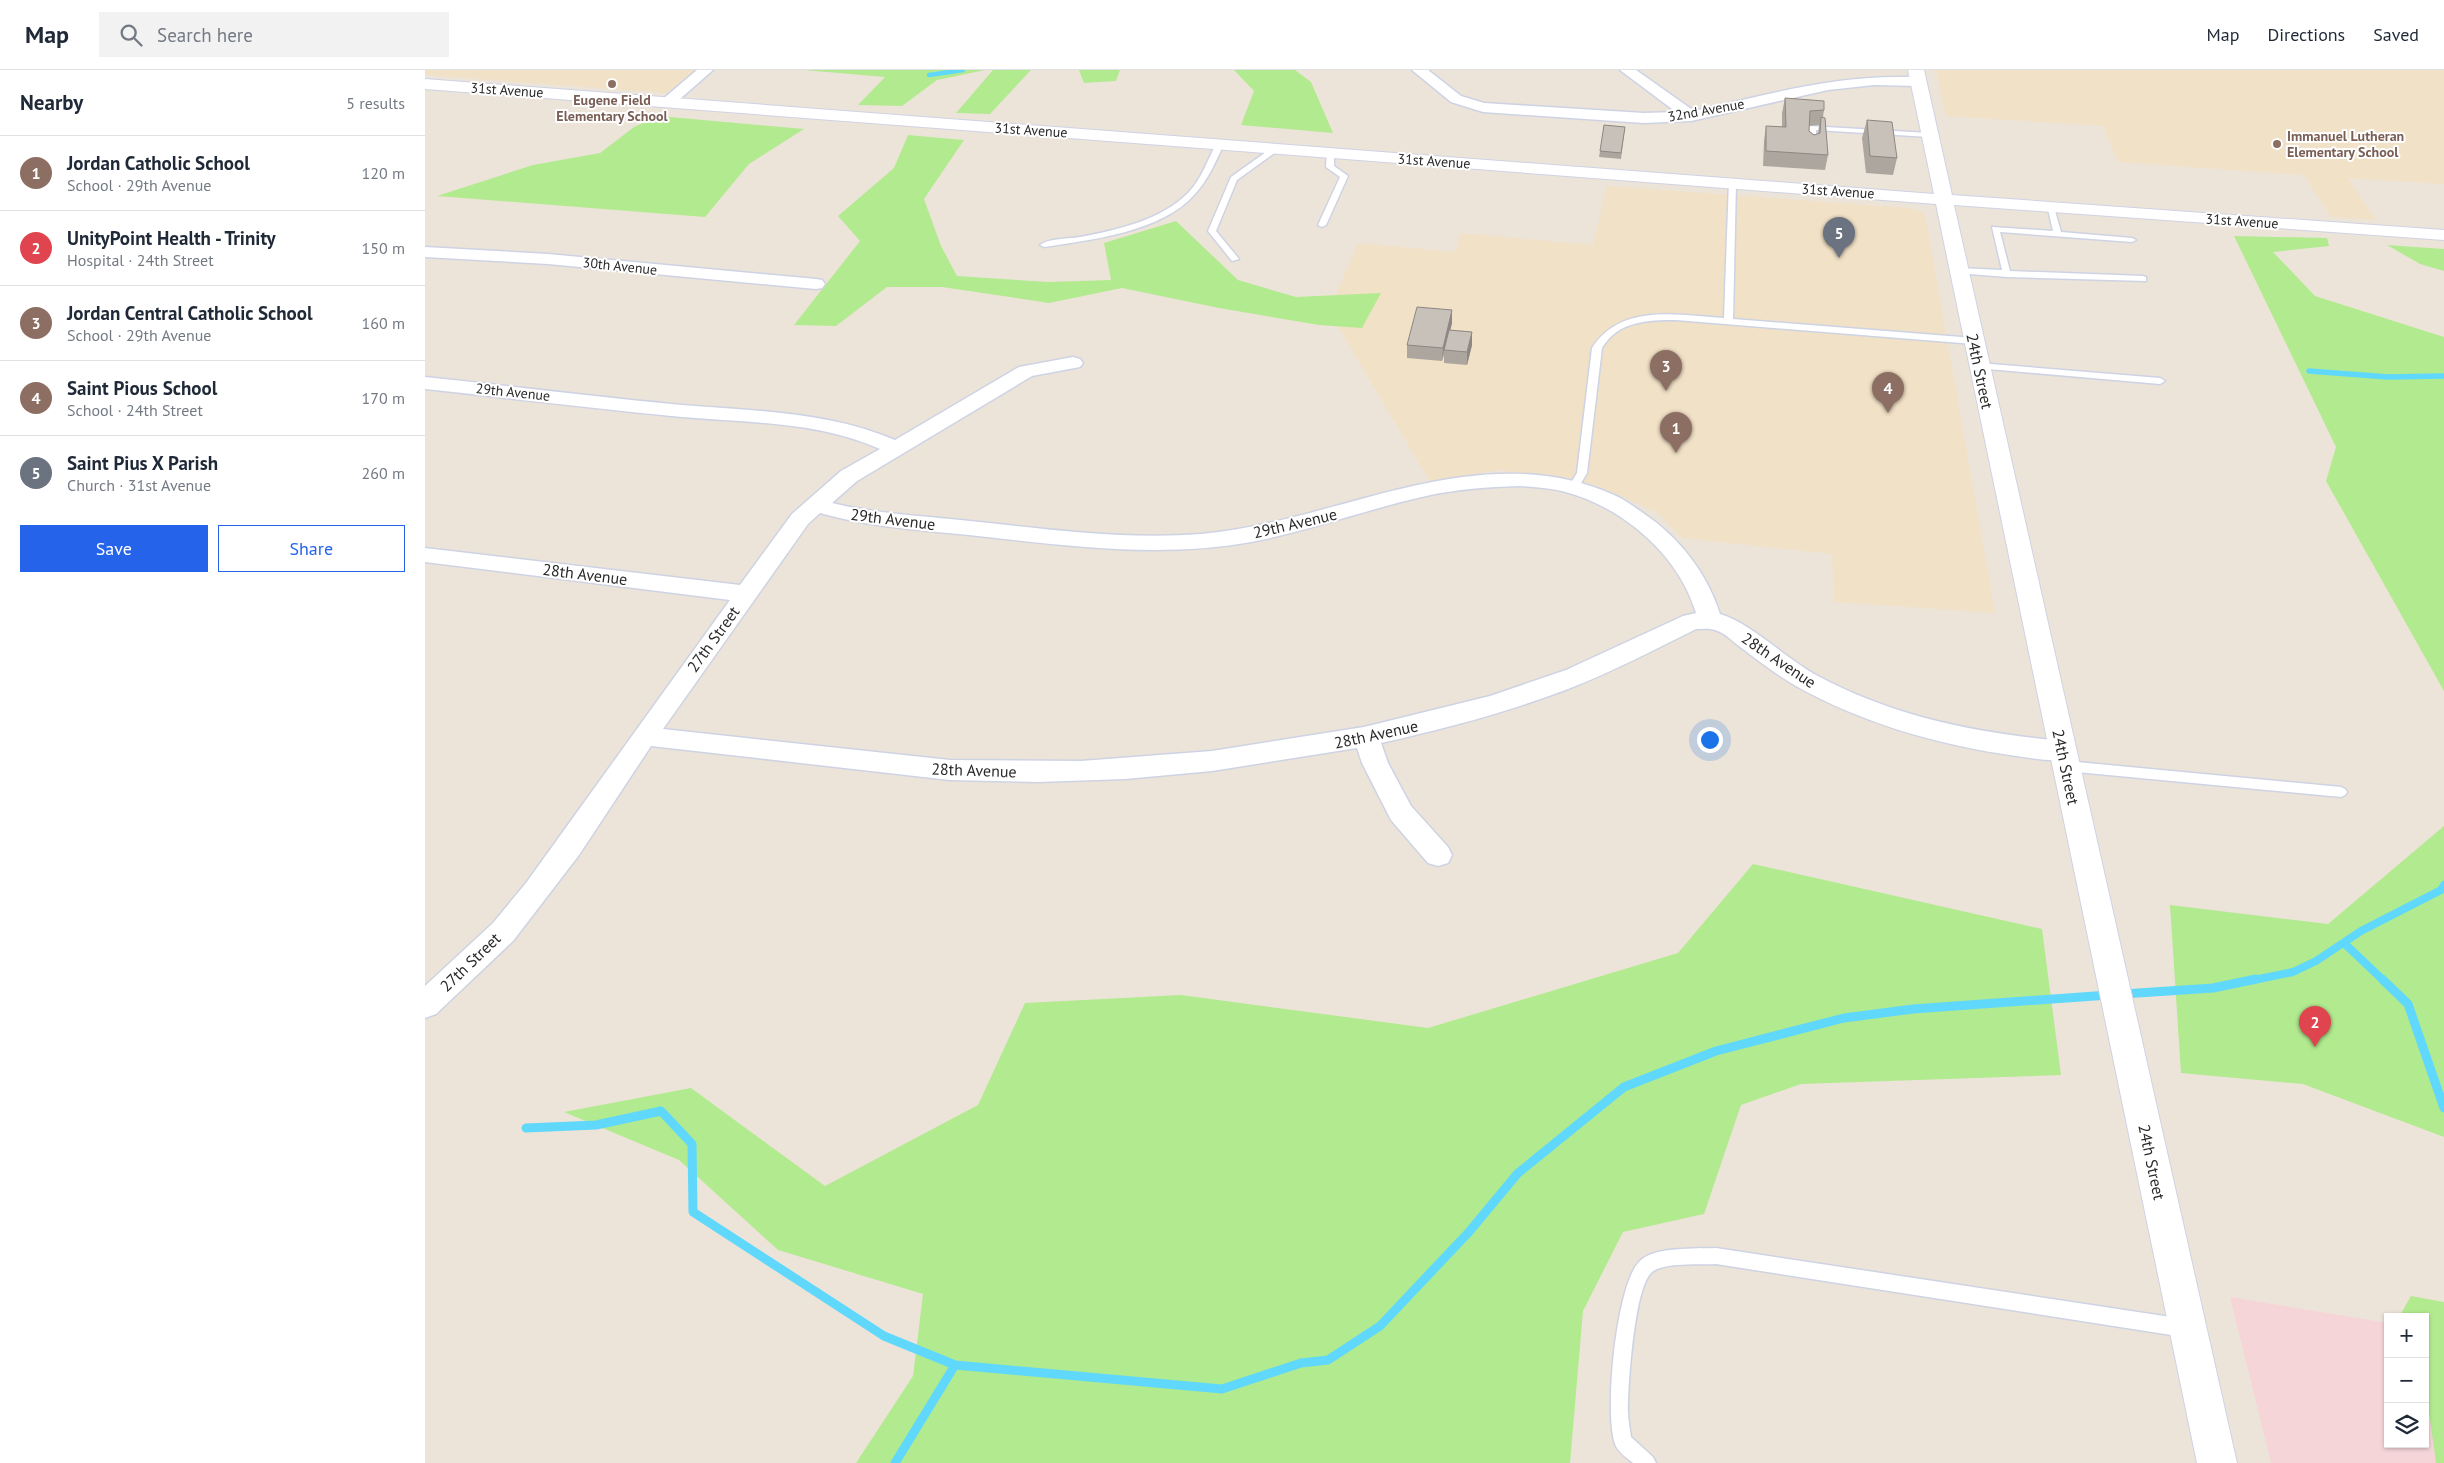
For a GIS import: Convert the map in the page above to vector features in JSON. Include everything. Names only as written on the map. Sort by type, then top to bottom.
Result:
[{"type":"street","points":[[668,102],[706,70]]},
{"type":"street","name":"32nd Avenue","points":[[1419,70],[1445,92],[1463,102],[1499,108],[1636,118],[1691,116],[1829,86],[1917,76]]},
{"type":"street","points":[[1627,70],[1691,116]]},
{"type":"street","name":"24th Street","points":[[1917,76],[2217,1463]]},
{"type":"street","name":"31st Avenue","points":[[425,84],[2444,235]]},
{"type":"street","name":"30th Avenue","points":[[425,252],[548,259],[816,284]]},
{"type":"street","name":"27th Street","points":[[425,1005],[465,969],[508,925],[569,847],[644,736],[783,540],[800,519],[849,476],[1026,371],[1073,363]]},
{"type":"street","name":"29th Avenue","points":[[425,383],[690,412],[822,422],[868,435],[896,448]]},
{"type":"street","name":"29th Avenue","points":[[815,505],[849,515],[1060,539],[1111,543],[1190,542],[1265,532],[1384,499],[1460,482],[1503,478],[1546,481],[1574,486],[1599,495],[1639,518],[1658,534],[1677,557],[1700,592],[1709,620]]},
{"type":"street","name":"28th Avenue","points":[[425,555],[746,594]]},
{"type":"street","name":"28th Avenue","points":[[644,736],[909,767],[990,772],[1094,771],[1177,766],[1366,737],[1437,721],[1559,682],[1691,622],[1709,620],[1722,623],[1735,630],[1773,660],[1806,681],[1873,712],[1950,736],[2030,748],[2064,758]]},
{"type":"street","points":[[1366,737],[1375,762],[1401,813],[1438,855]]},
{"type":"lane","points":[[1812,146],[1812,128],[1929,135]]},
{"type":"lane","points":[[1044,245],[1096,238],[1144,222],[1171,209],[1190,195],[1210,164],[1220,144]]},
{"type":"lane","points":[[1235,259],[1212,231],[1234,179],[1276,149]]},
{"type":"lane","points":[[1322,225],[1344,176],[1330,166],[1330,153]]},
{"type":"lane","points":[[1728,321],[1731,183]]},
{"type":"lane","points":[[2051,207],[2057,235]]},
{"type":"lane","points":[[2007,274],[1995,229],[2132,240]]},
{"type":"lane","points":[[1959,271],[2007,274],[2075,274],[2143,279]]},
{"type":"lane","points":[[1574,486],[1582,473],[1597,348],[1601,339],[1621,324],[1643,318],[1676,317],[1728,321],[1977,354],[2160,381]]},
{"type":"lane","points":[[2064,758],[2341,792]]},
{"type":"lane","points":[[1647,1463],[1623,1442],[1619,1412],[1629,1310],[1635,1285],[1645,1268],[1657,1261],[1716,1256],[2188,1329]]},
{"type":"shaded area","name":"Eugene Field Elementary School","points":[[425,70],[696,70],[667,93],[425,75]]},
{"type":"shaded area","name":"Immanuel Lutheran Elementary School","points":[[1936,70],[2444,70],[2444,184],[2348,178],[2376,220],[2331,217],[2304,175],[2118,162],[2103,126],[1946,116]]},
{"type":"shaded area","points":[[1607,186],[1910,208],[1925,214],[1995,613],[1834,602],[1832,554],[1682,538],[1658,513],[1594,484],[1499,470],[1430,482],[1329,311],[1358,243],[1455,252],[1461,233],[1593,245]]},
{"type":"shaded area","points":[[2230,1297],[2384,1322],[2384,1448],[2429,1448],[2429,1358],[2444,1463],[2271,1463]]},
{"type":"green space","points":[[804,70],[985,70],[937,80],[902,106],[858,105],[885,77]]},
{"type":"green space","points":[[993,70],[1031,70],[990,114],[956,113]]},
{"type":"green space","points":[[1079,70],[1120,70],[1116,81],[1084,83]]},
{"type":"green space","points":[[1234,70],[1295,70],[1311,82],[1333,133],[1241,125],[1254,91]]},
{"type":"green space","points":[[659,116],[804,129],[749,164],[705,217],[437,196],[533,165],[600,153],[634,127]]},
{"type":"green space","points":[[908,135],[964,140],[924,199],[941,246],[957,276],[1048,282],[1111,280],[1104,243],[1176,221],[1238,280],[1296,297],[1381,293],[1362,328],[1319,325],[1219,308],[1122,288],[1049,303],[942,287],[887,287],[836,326],[794,325],[860,241],[838,216],[894,168]]},
{"type":"green space","points":[[2234,236],[2327,238],[2329,246],[2273,252],[2315,296],[2444,337],[2444,691],[2326,481],[2336,447]]},
{"type":"green space","points":[[2387,245],[2444,249],[2444,271],[2420,264]]},
{"type":"green space","points":[[2444,826],[2444,1137],[2303,1084],[2181,1073],[2170,905],[2328,924]]},
{"type":"green space","points":[[1753,864],[2042,929],[2061,1075],[1801,1084],[1741,1105],[1704,1214],[1623,1232],[1583,1311],[1570,1463],[856,1463],[913,1376],[923,1294],[778,1250],[679,1160],[564,1112],[691,1088],[825,1186],[978,1105],[1025,1003],[1181,995],[1428,1028],[1678,953]]},
{"type":"green space","points":[[2411,1296],[2444,1302],[2444,1463],[2436,1463],[2429,1411],[2429,1313],[2401,1313]]},
{"type":"building","points":[[1785,98],[1824,101],[1824,110],[1810,111],[1809,131],[1814,135],[1820,133],[1821,117],[1825,118],[1828,155],[1766,151],[1766,126],[1786,127]]},
{"type":"building","points":[[1867,120],[1892,122],[1897,158],[1870,156]]},
{"type":"building","points":[[1604,125],[1625,127],[1621,153],[1600,151]]},
{"type":"building","points":[[1417,307],[1452,310],[1443,348],[1407,345]]},
{"type":"building","points":[[1449,330],[1472,332],[1467,352],[1444,350]]},
{"type":"waterway","points":[[929,75],[963,70]]},
{"type":"waterway","points":[[2309,371],[2388,377],[2444,376]]},
{"type":"waterway","points":[[2249,981],[2293,972],[2316,961],[2361,931],[2441,890],[2444,885]]},
{"type":"waterway","points":[[2344,943],[2384,981]]},
{"type":"waterway","points":[[2123,994],[2213,988],[2256,979]]},
{"type":"waterway","points":[[2382,979],[2408,1004],[2444,1108]]},
{"type":"waterway","points":[[955,1365],[1222,1389],[1301,1363],[1328,1360],[1380,1326],[1468,1233],[1517,1174],[1624,1087],[1716,1051],[1844,1018],[1913,1009],[2109,995]]},
{"type":"waterway","points":[[526,1128],[596,1125],[661,1111],[692,1144],[693,1212],[884,1336],[955,1365]]},
{"type":"waterway","points":[[895,1463],[955,1365]]},
{"type":"place","name":"Eugene Field Elementary School","points":[[612,84]]},
{"type":"place","name":"Immanuel Lutheran Elementary School","points":[[2277,144]]},
{"type":"place","name":"Saint Pius X Parish","points":[[1839,258]]},
{"type":"place","name":"Jordan Central Catholic School","points":[[1666,391]]},
{"type":"place","name":"Saint Pious School","points":[[1888,413]]},
{"type":"place","name":"Jordan Catholic School","points":[[1676,453]]},
{"type":"place","name":"UnityPoint Health - Trinity","points":[[2315,1047]]}]
